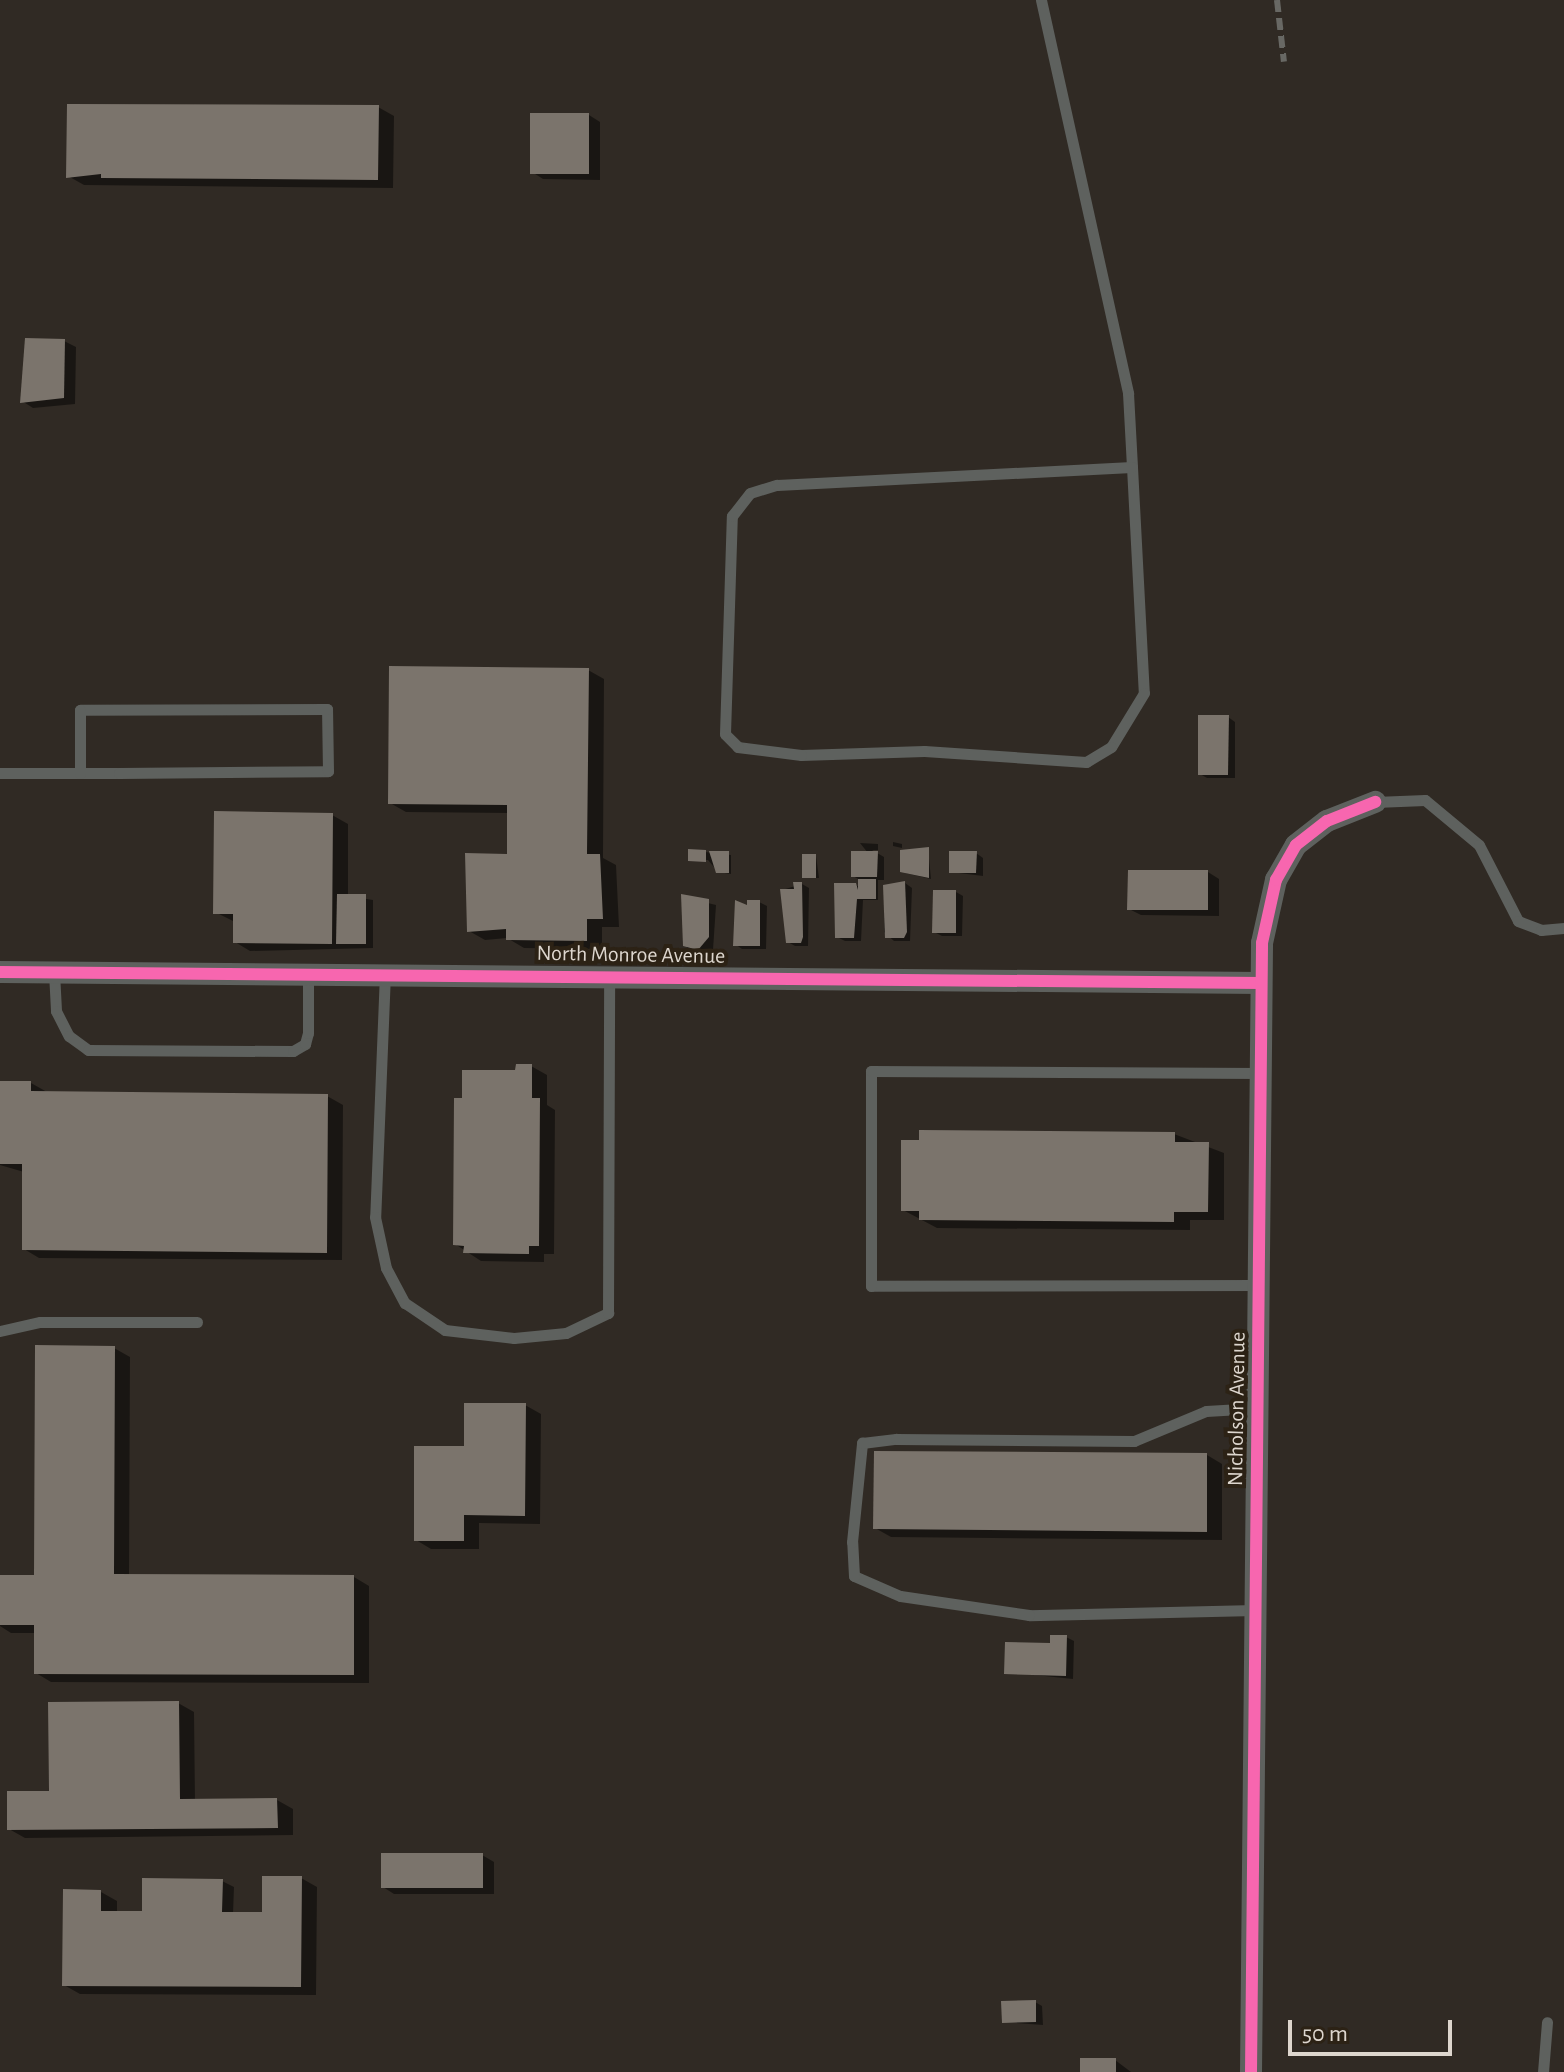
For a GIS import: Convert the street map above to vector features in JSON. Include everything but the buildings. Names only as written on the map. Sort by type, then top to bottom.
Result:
[{"type":"street","name":"Nicholson Avenue","points":[[1251,2072],[1264,922],[1284,861],[1327,821],[1375,802]]},
{"type":"street","name":"North Monroe Avenue","points":[[0,972],[1261,983]]},
{"type":"lane","points":[[1041,0],[1128,393],[1132,467],[1144,693],[1111,747],[1086,762],[924,751],[801,755],[738,747],[725,734],[732,516],[750,493],[777,485],[1132,467]]},
{"type":"lane","points":[[0,773],[80,773],[328,771],[327,709],[80,710],[80,773]]},
{"type":"lane","points":[[1375,802],[1425,800],[1479,845],[1518,921],[1541,930],[1560,929],[1564,943]]},
{"type":"lane","points":[[54,972],[56,1011],[69,1036],[88,1050],[293,1051],[305,1044],[308,1033],[308,973]]},
{"type":"lane","points":[[385,973],[375,1217],[386,1268],[405,1303],[445,1330],[514,1338],[566,1333],[608,1313],[609,975]]},
{"type":"lane","points":[[1259,1285],[871,1286],[871,1071],[1261,1073]]},
{"type":"lane","points":[[0,1331],[40,1322],[197,1322]]},
{"type":"lane","points":[[1255,1610],[1029,1615],[900,1596],[854,1576],[852,1542],[862,1443],[1134,1441],[1206,1411],[1257,1408]]},
{"type":"lane","points":[[1543,2072],[1547,2022]]},
{"type":"railway","points":[[1277,0],[1284,62]]},
{"type":"cycle path","points":[[1251,2072],[1262,943],[1276,880],[1296,845],[1327,821],[1375,802]]},
{"type":"cycle path","points":[[0,972],[1261,983]]}]
